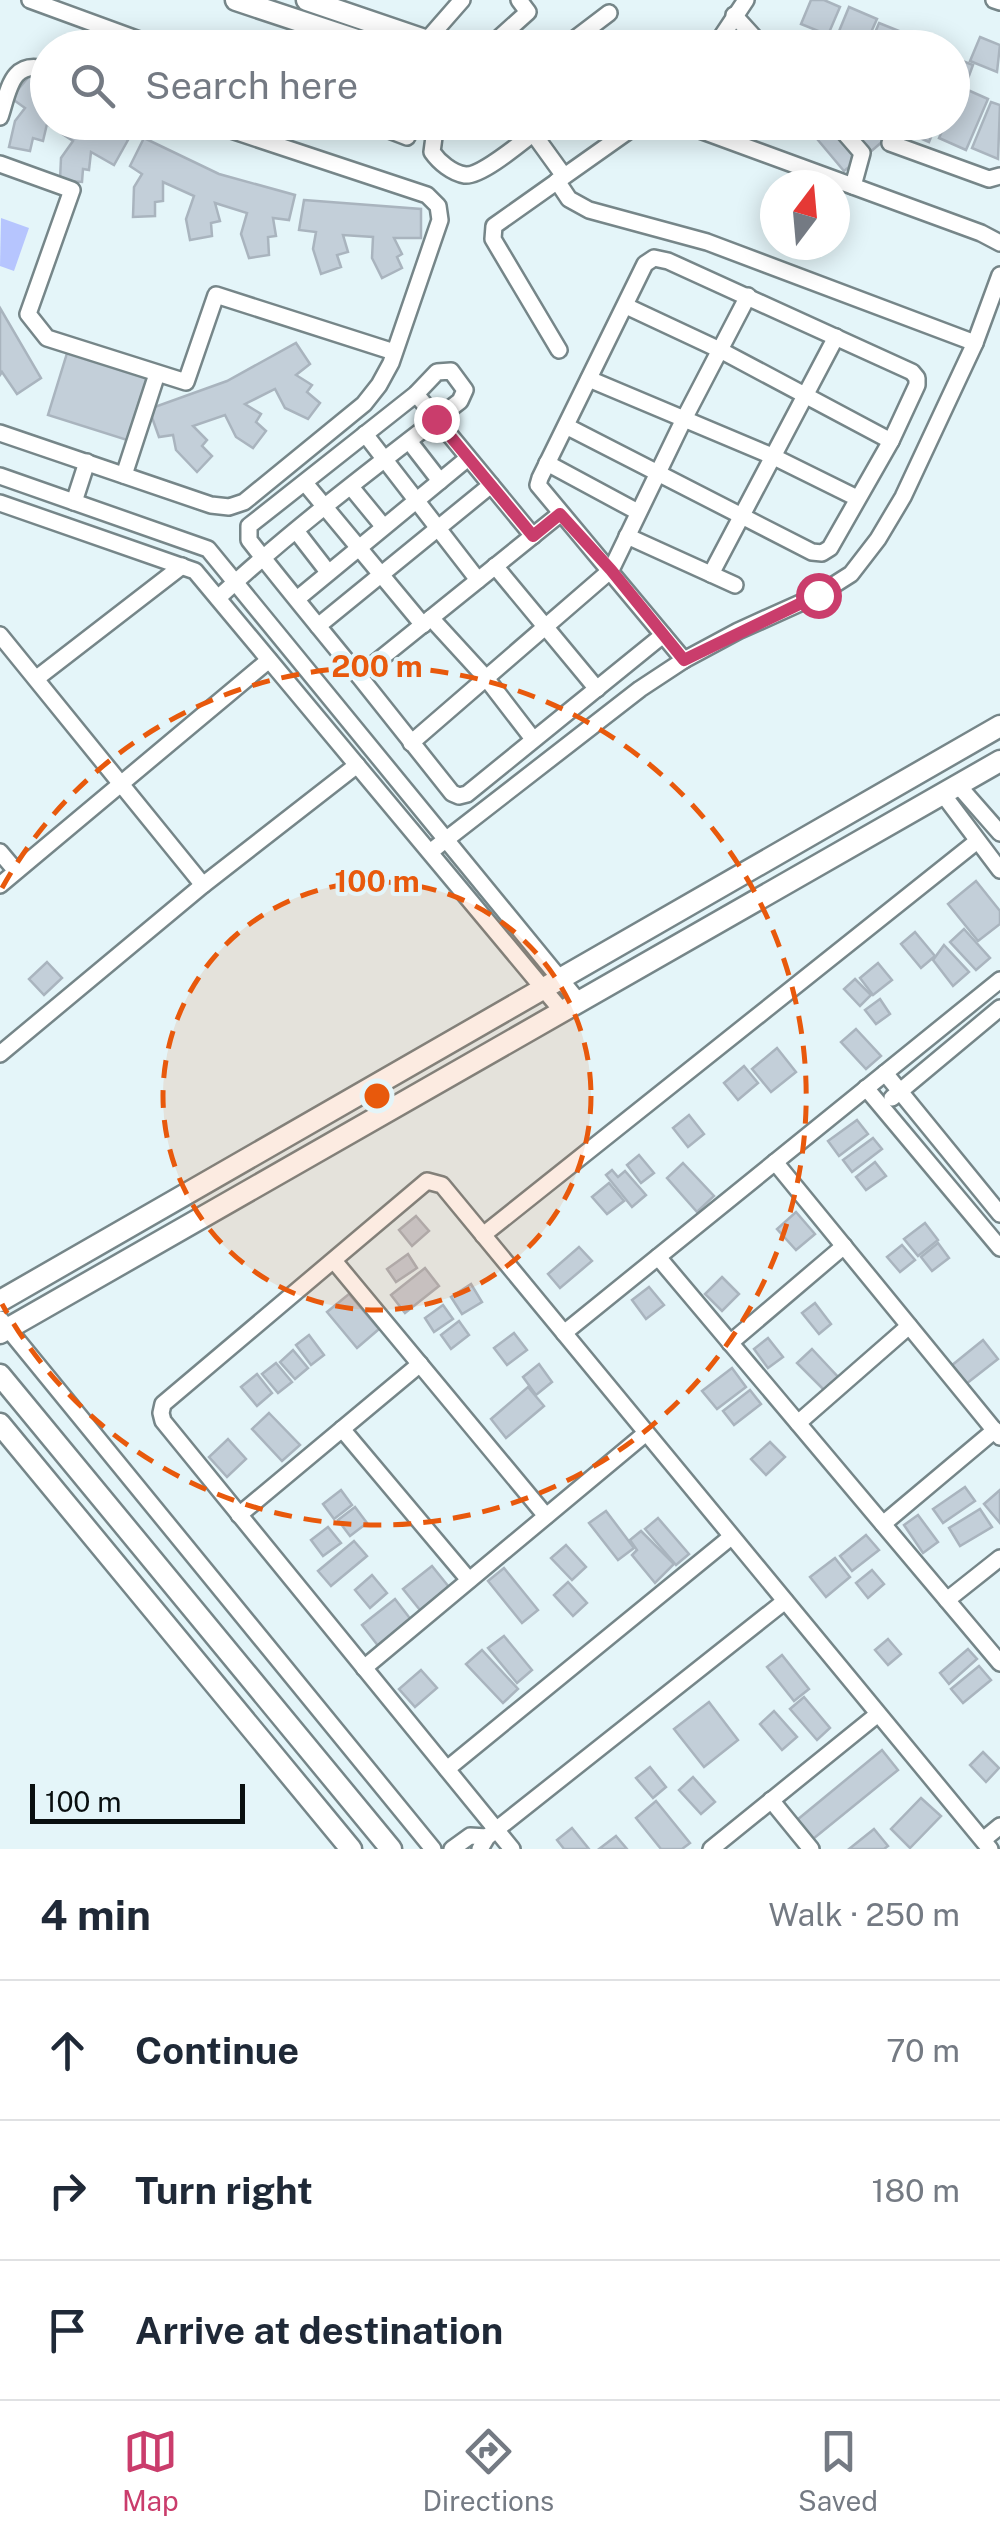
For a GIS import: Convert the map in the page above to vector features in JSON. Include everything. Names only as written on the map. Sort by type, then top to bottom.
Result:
[{"type":"street","points":[[30,0],[112,30]]},
{"type":"street","points":[[236,0],[327,30]]},
{"type":"street","points":[[307,0],[354,8],[405,30]]},
{"type":"street","points":[[446,30],[462,0]]},
{"type":"street","points":[[508,30],[528,12],[519,0]]},
{"type":"street","points":[[725,30],[746,0]]},
{"type":"street","points":[[586,30],[609,12]]},
{"type":"street","points":[[734,15],[748,30]]},
{"type":"street","points":[[0,116],[13,78],[22,68],[30,67]]},
{"type":"street","points":[[0,433],[212,505],[229,507],[244,502],[364,404],[379,386],[394,352],[440,220],[438,206],[426,195],[268,140]]},
{"type":"street","points":[[434,140],[432,152],[453,171],[465,175],[482,170],[516,140]]},
{"type":"street","points":[[536,140],[570,199],[588,210],[707,242],[974,343]]},
{"type":"street","points":[[559,350],[492,232],[498,222],[615,140]]},
{"type":"street","points":[[728,140],[999,242]]},
{"type":"street","points":[[851,140],[862,153],[854,186]]},
{"type":"street","points":[[890,143],[989,179],[1000,176]]},
{"type":"street","points":[[0,164],[72,190],[28,314],[47,338],[186,382],[216,295],[394,352]]},
{"type":"street","points":[[566,426],[741,517],[822,554],[830,548],[891,442],[917,386],[917,378],[668,261],[654,258],[645,264],[546,464],[538,486],[684,660]]},
{"type":"street","points":[[430,852],[640,689],[684,660],[818,595],[851,574],[903,497],[974,343],[1000,275]]},
{"type":"street","points":[[411,743],[611,570],[748,296]]},
{"type":"street","points":[[626,306],[720,350],[891,442]]},
{"type":"street","points":[[711,574],[836,337]]},
{"type":"street","points":[[218,598],[236,581],[264,560],[351,487],[460,401],[465,390],[450,370],[442,369],[249,526],[248,540],[264,560],[359,676],[452,793],[467,794],[663,635]]},
{"type":"street","points":[[124,475],[158,374]]},
{"type":"street","points":[[590,379],[772,456],[857,498]]},
{"type":"street","points":[[416,394],[533,536]]},
{"type":"street","points":[[365,434],[478,580]]},
{"type":"street","points":[[409,441],[440,480]]},
{"type":"street","points":[[296,599],[468,458]]},
{"type":"street","points":[[74,502],[86,462]]},
{"type":"street","points":[[546,464],[638,512]]},
{"type":"street","points":[[0,476],[208,549],[448,840],[552,984]]},
{"type":"street","points":[[305,482],[382,575],[486,678],[533,739]]},
{"type":"street","points":[[318,626],[491,485]]},
{"type":"street","points":[[351,487],[383,526]]},
{"type":"street","points":[[0,503],[196,571],[430,852],[571,1007]]},
{"type":"street","points":[[359,676],[560,514]]},
{"type":"street","points":[[297,532],[328,572]]},
{"type":"street","points":[[626,536],[735,585]]},
{"type":"street","points":[[37,678],[182,566]]},
{"type":"street","points":[[495,566],[597,689]]},
{"type":"street","points":[[0,635],[203,885]]},
{"type":"street","points":[[0,885],[269,660]]},
{"type":"street","points":[[0,1301],[1000,726]]},
{"type":"street","points":[[433,1849],[2,1327],[1000,761]]},
{"type":"street","points":[[0,1054],[203,885],[357,765]]},
{"type":"street","points":[[949,789],[1000,832]]},
{"type":"street","points":[[949,789],[976,842],[1000,870]]},
{"type":"street","points":[[483,1234],[976,842]]},
{"type":"street","points":[[0,852],[16,872]]},
{"type":"street","points":[[564,1334],[1000,980]]},
{"type":"street","points":[[882,1106],[1000,1008]]},
{"type":"street","points":[[885,1073],[1000,1214]]},
{"type":"street","points":[[866,1088],[1000,1248]]},
{"type":"street","points":[[775,1162],[997,1434],[883,1524]]},
{"type":"street","points":[[488,1839],[447,1769],[163,1421],[163,1404],[428,1181],[442,1185],[986,1845],[1000,1826]]},
{"type":"street","points":[[730,1343],[844,1246]]},
{"type":"street","points":[[658,1257],[1000,1663]]},
{"type":"street","points":[[335,1262],[546,1516]]},
{"type":"street","points":[[798,1423],[909,1326]]},
{"type":"street","points":[[239,1515],[420,1364]]},
{"type":"street","points":[[0,1375],[391,1849]]},
{"type":"street","points":[[0,1424],[351,1849]]},
{"type":"street","points":[[342,1429],[469,1580]]},
{"type":"street","points":[[364,1668],[646,1432]]},
{"type":"street","points":[[447,1769],[731,1536]]},
{"type":"street","points":[[947,1600],[1000,1558]]},
{"type":"street","points":[[488,1839],[784,1601]]},
{"type":"street","points":[[711,1849],[878,1714]]},
{"type":"street","points":[[771,1800],[811,1849]]},
{"type":"street","points":[[452,1849],[470,1836],[512,1849]]},
{"type":"water","points":[[1,218],[29,228],[14,271],[0,266]]},
{"type":"building","points":[[811,0],[824,0],[840,7],[830,30],[801,24]]},
{"type":"building","points":[[849,7],[877,19],[872,30],[839,30]]},
{"type":"building","points":[[879,23],[896,30],[876,30]]},
{"type":"building","points":[[980,37],[1000,45],[997,72],[970,61]]},
{"type":"building","points":[[30,75],[30,151],[9,147],[15,121],[25,108],[11,98]]},
{"type":"building","points":[[970,91],[988,99],[966,150],[944,140],[970,140]]},
{"type":"building","points":[[991,102],[1000,105],[998,159],[972,148]]},
{"type":"building","points":[[128,140],[114,165],[91,152],[89,170],[83,169],[82,182],[60,180],[61,158],[73,141]]},
{"type":"building","points":[[143,140],[148,140],[219,174],[295,195],[289,220],[273,218],[276,236],[268,237],[269,255],[249,258],[241,234],[247,213],[215,203],[220,221],[211,223],[212,236],[190,240],[186,219],[194,196],[163,182],[163,201],[155,202],[155,216],[133,217],[134,187],[142,174],[130,166]]},
{"type":"building","points":[[818,140],[843,140],[859,159],[843,170]]},
{"type":"building","points":[[856,140],[882,140],[883,141],[868,154]]},
{"type":"building","points":[[304,200],[421,209],[421,238],[394,238],[402,254],[397,257],[402,268],[382,278],[372,258],[373,237],[343,235],[348,252],[337,255],[341,267],[321,274],[313,249],[316,232],[299,230]]},
{"type":"building","points":[[0,308],[41,378],[17,394],[2,372],[0,375]]},
{"type":"building","points":[[296,343],[310,364],[296,375],[312,385],[307,392],[320,403],[308,419],[285,408],[275,389],[245,404],[261,414],[256,422],[266,431],[253,448],[236,437],[225,415],[193,426],[207,440],[202,446],[212,456],[197,472],[176,450],[173,435],[159,437],[149,409],[227,381]]},
{"type":"building","points":[[68,350],[148,375],[127,440],[48,415]]},
{"type":"building","points":[[976,881],[1000,911],[1000,924],[978,941],[948,904]]},
{"type":"building","points":[[964,929],[990,958],[976,970],[950,942]]},
{"type":"building","points":[[915,932],[935,956],[921,968],[901,944]]},
{"type":"building","points":[[944,945],[969,972],[953,986],[933,960]]},
{"type":"building","points":[[47,962],[62,978],[44,995],[29,979]]},
{"type":"building","points":[[878,963],[892,980],[873,995],[860,978]]},
{"type":"building","points":[[855,979],[871,995],[860,1006],[844,989]]},
{"type":"building","points":[[880,999],[890,1014],[876,1024],[865,1010]]},
{"type":"building","points":[[856,1029],[881,1056],[866,1069],[841,1042]]},
{"type":"building","points":[[777,1048],[796,1072],[771,1092],[752,1069]]},
{"type":"building","points":[[744,1066],[758,1083],[738,1100],[724,1083]]},
{"type":"building","points":[[689,1115],[704,1134],[688,1147],[673,1128]]},
{"type":"building","points":[[857,1120],[868,1134],[839,1156],[828,1141]]},
{"type":"building","points":[[873,1138],[882,1149],[852,1172],[843,1160]]},
{"type":"building","points":[[639,1155],[654,1173],[641,1183],[627,1165]]},
{"type":"building","points":[[875,1162],[886,1176],[866,1190],[856,1177]]},
{"type":"building","points":[[683,1163],[714,1196],[697,1212],[667,1178]]},
{"type":"building","points":[[612,1170],[618,1177],[625,1171],[646,1195],[632,1207],[606,1175]]},
{"type":"building","points":[[609,1183],[624,1201],[607,1214],[592,1197]]},
{"type":"building","points":[[796,1212],[815,1234],[796,1250],[777,1229]]},
{"type":"building","points":[[416,1216],[429,1231],[412,1246],[399,1230]]},
{"type":"building","points":[[925,1223],[938,1240],[918,1256],[904,1239]]},
{"type":"building","points":[[938,1243],[949,1258],[932,1271],[921,1257]]},
{"type":"building","points":[[902,1245],[915,1260],[900,1272],[887,1257]]},
{"type":"building","points":[[579,1247],[592,1261],[560,1288],[548,1274]]},
{"type":"building","points":[[408,1254],[417,1268],[396,1282],[387,1269]]},
{"type":"building","points":[[425,1268],[439,1286],[405,1313],[391,1295]]},
{"type":"building","points":[[722,1277],[739,1294],[722,1311],[705,1294]]},
{"type":"building","points":[[471,1284],[482,1302],[462,1314],[451,1297]]},
{"type":"building","points":[[649,1287],[664,1305],[646,1319],[632,1300]]},
{"type":"building","points":[[349,1294],[379,1329],[357,1348],[327,1312]]},
{"type":"building","points":[[815,1303],[831,1324],[819,1334],[802,1313]]},
{"type":"building","points":[[443,1305],[453,1319],[434,1332],[425,1318]]},
{"type":"building","points":[[459,1321],[469,1335],[451,1349],[441,1335]]},
{"type":"building","points":[[514,1333],[527,1350],[507,1365],[494,1348]]},
{"type":"building","points":[[309,1335],[324,1355],[311,1365],[296,1345]]},
{"type":"building","points":[[768,1338],[783,1357],[768,1368],[754,1349]]},
{"type":"building","points":[[983,1340],[998,1359],[966,1384],[951,1366]]},
{"type":"building","points":[[812,1349],[840,1379],[826,1392],[797,1363]]},
{"type":"building","points":[[293,1350],[308,1368],[295,1379],[280,1362]]},
{"type":"building","points":[[276,1363],[292,1382],[278,1393],[262,1374]]},
{"type":"building","points":[[539,1364],[552,1382],[536,1395],[523,1377]]},
{"type":"building","points":[[732,1368],[746,1387],[717,1409],[702,1391]]},
{"type":"building","points":[[257,1374],[272,1393],[257,1406],[241,1387]]},
{"type":"building","points":[[528,1387],[544,1406],[506,1438],[491,1419]]},
{"type":"building","points":[[750,1390],[761,1404],[734,1425],[723,1411]]},
{"type":"building","points":[[269,1413],[300,1445],[282,1461],[252,1429]]},
{"type":"building","points":[[228,1439],[246,1459],[227,1477],[209,1457]]},
{"type":"building","points":[[770,1442],[785,1457],[766,1475],[751,1459]]},
{"type":"building","points":[[965,1487],[975,1501],[943,1523],[933,1509]]},
{"type":"building","points":[[341,1490],[352,1505],[334,1519],[323,1504]]},
{"type":"building","points":[[1000,1490],[1000,1523],[984,1504]]},
{"type":"building","points":[[355,1507],[367,1523],[350,1536],[338,1520]]},
{"type":"building","points":[[980,1509],[992,1527],[960,1546],[949,1528]]},
{"type":"building","points":[[606,1511],[634,1548],[618,1560],[589,1523]]},
{"type":"building","points":[[918,1515],[938,1542],[923,1553],[904,1525]]},
{"type":"building","points":[[658,1518],[689,1554],[676,1565],[645,1529]]},
{"type":"building","points":[[328,1527],[341,1543],[323,1556],[311,1540]]},
{"type":"building","points":[[641,1531],[674,1564],[655,1583],[632,1555],[637,1550],[630,1540]]},
{"type":"building","points":[[866,1535],[879,1550],[852,1571],[840,1556]]},
{"type":"building","points":[[354,1541],[367,1556],[331,1586],[318,1571]]},
{"type":"building","points":[[566,1545],[586,1567],[572,1580],[551,1558]]},
{"type":"building","points":[[835,1558],[850,1577],[826,1597],[810,1577]]},
{"type":"building","points":[[432,1566],[449,1587],[420,1610],[403,1589]]},
{"type":"building","points":[[504,1568],[538,1610],[522,1623],[488,1581]]},
{"type":"building","points":[[872,1570],[884,1584],[868,1598],[856,1583]]},
{"type":"building","points":[[372,1575],[387,1593],[370,1608],[355,1590]]},
{"type":"building","points":[[568,1582],[587,1603],[573,1616],[554,1595]]},
{"type":"building","points":[[395,1599],[412,1621],[379,1647],[362,1625]]},
{"type":"building","points":[[504,1636],[532,1670],[517,1683],[488,1648]]},
{"type":"building","points":[[888,1639],[901,1654],[888,1665],[875,1650]]},
{"type":"building","points":[[968,1649],[977,1659],[949,1684],[940,1673]]},
{"type":"building","points":[[482,1650],[518,1689],[503,1703],[466,1664]]},
{"type":"building","points":[[782,1655],[809,1689],[794,1701],[767,1667]]},
{"type":"building","points":[[979,1666],[991,1680],[963,1703],[951,1689]]},
{"type":"building","points":[[421,1670],[437,1688],[415,1707],[399,1689]]},
{"type":"building","points":[[804,1697],[830,1728],[817,1740],[790,1709]]},
{"type":"building","points":[[709,1702],[738,1740],[704,1767],[674,1729]]},
{"type":"building","points":[[774,1711],[797,1737],[782,1750],[760,1724]]},
{"type":"building","points":[[882,1750],[898,1770],[813,1839],[797,1820]]},
{"type":"building","points":[[983,1752],[999,1768],[986,1782],[970,1765]]},
{"type":"building","points":[[650,1767],[666,1787],[653,1798],[636,1778]]},
{"type":"building","points":[[693,1777],[715,1802],[701,1814],[679,1790]]},
{"type":"building","points":[[921,1798],[941,1816],[910,1848],[891,1829]]},
{"type":"building","points":[[656,1801],[690,1843],[682,1849],[661,1849],[636,1818]]},
{"type":"building","points":[[572,1828],[589,1849],[564,1849],[557,1840]]},
{"type":"building","points":[[874,1829],[888,1846],[849,1849]]},
{"type":"building","points":[[616,1836],[627,1849],[599,1849]]},
{"type":"route","points":[[436,419],[533,536],[560,514],[684,660],[818,595]]}]
